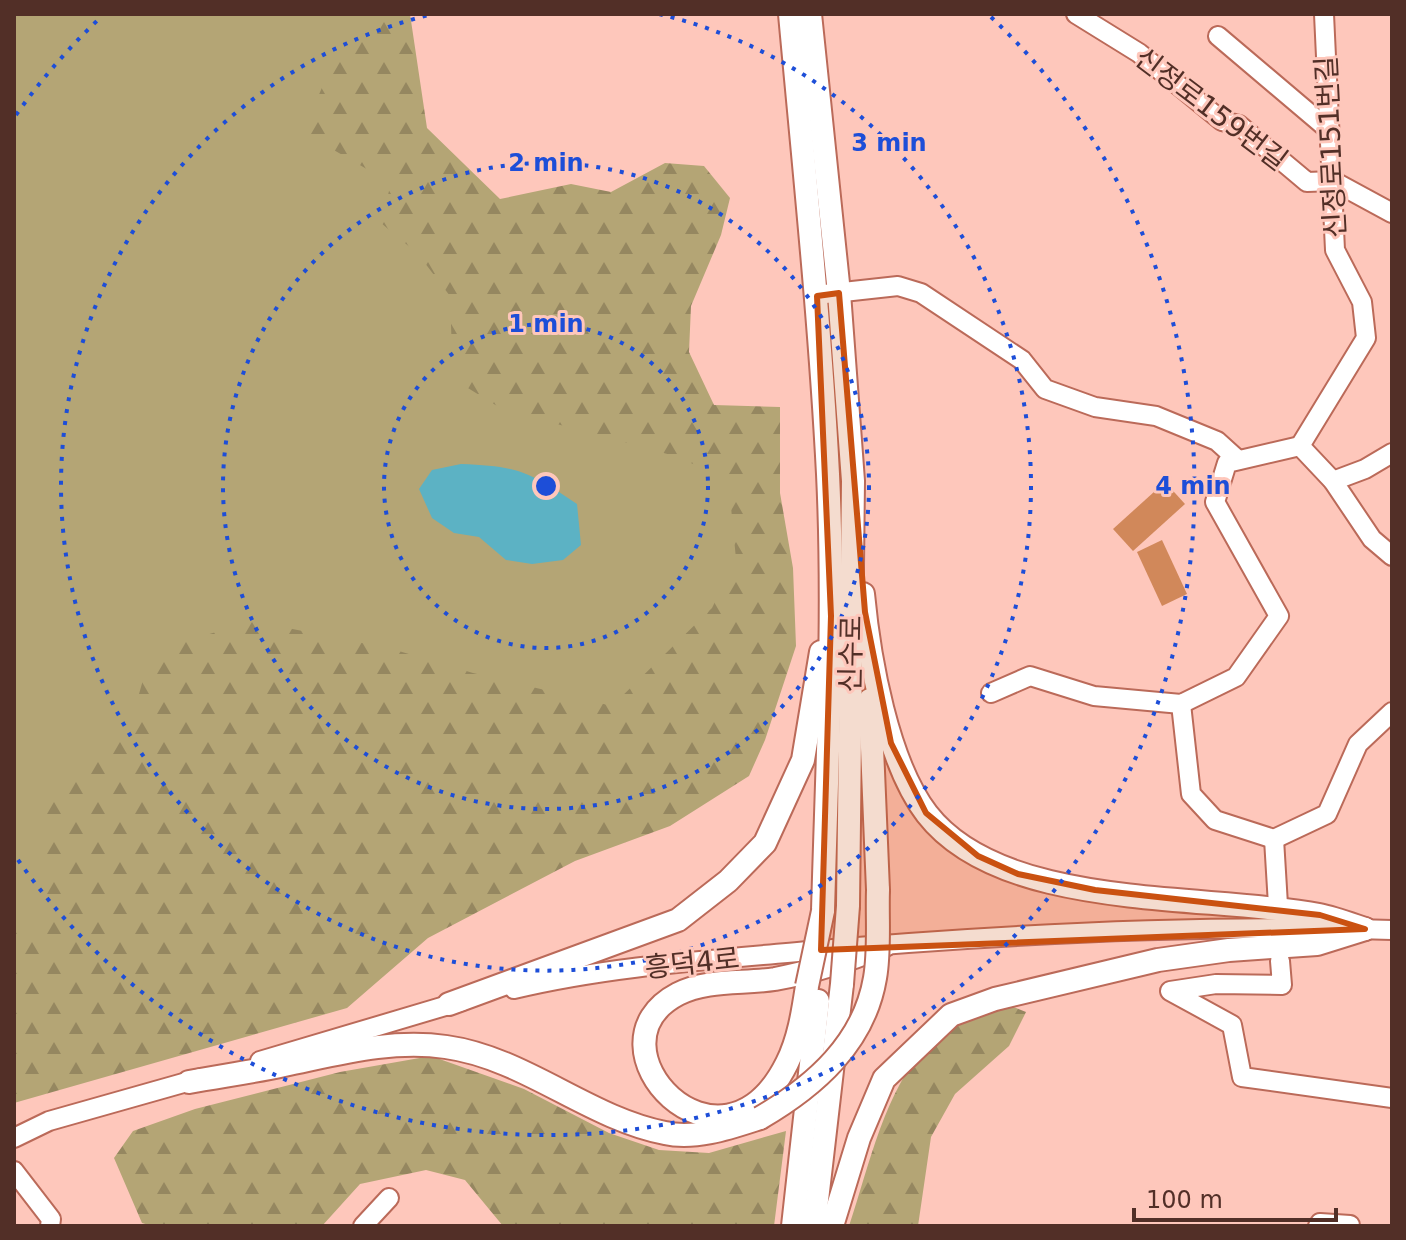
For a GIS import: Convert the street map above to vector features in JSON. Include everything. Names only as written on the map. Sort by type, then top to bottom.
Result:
[{"type":"main road","points":[[790,14],[806,83]]},
{"type":"main road","points":[[806,83],[810,14]]},
{"type":"main road","name":"신수로","points":[[793,1226],[823,985],[848,906],[853,481],[828,294],[806,83]]},
{"type":"main road","name":"신수로","points":[[814,1226],[831,616],[828,294]]},
{"type":"main road","points":[[189,1082],[371,1047],[445,1047],[483,1055],[604,1110],[666,1134],[720,1129],[760,1118],[824,1073],[847,1046],[863,1015],[876,976],[878,890],[865,612],[853,481]]},
{"type":"main road","points":[[865,612],[897,761],[926,813],[978,856],[1018,874],[1095,890],[1320,915],[1365,929]]},
{"type":"main road","points":[[449,1004],[678,920],[728,881],[765,843],[803,760],[815,671],[831,616]]},
{"type":"main road","points":[[832,1226],[859,1138],[884,1079],[951,1015],[995,999],[1158,960],[1229,950],[1317,944],[1365,929]]},
{"type":"main road","points":[[823,985],[801,1023],[788,1061],[755,1105],[725,1115],[699,1114],[676,1105],[650,1071],[646,1033],[656,1013],[678,994],[701,986],[773,979],[840,964],[885,945]]},
{"type":"street","name":"신정로159번길","points":[[1076,14],[1139,53],[1222,121],[1239,125],[1307,182],[1333,181],[1392,213]]},
{"type":"street","name":"신정로151번길","points":[[1300,446],[1366,338],[1362,302],[1335,250],[1324,14]]},
{"type":"street","points":[[1218,36],[1329,130]]},
{"type":"street","points":[[828,294],[898,286],[921,293],[1022,360],[1045,389],[1095,407],[1156,416],[1217,441],[1238,460]]},
{"type":"street","points":[[991,693],[1030,676],[1094,696],[1181,704],[1236,677],[1279,616],[1215,502],[1227,463],[1300,446],[1333,481],[1372,539],[1392,556]]},
{"type":"street","points":[[1333,481],[1365,469],[1392,453]]},
{"type":"street","points":[[1181,704],[1191,794],[1215,820],[1274,839],[1327,814],[1358,744],[1392,712]]},
{"type":"street","points":[[1274,839],[1278,905]]},
{"type":"street","name":"흥덕4로","points":[[14,1138],[49,1121],[449,1004],[542,982],[885,945],[1162,931],[1392,930]]},
{"type":"street","points":[[1280,961],[1282,985],[1216,984],[1170,991],[1232,1025],[1242,1077],[1392,1098]]},
{"type":"street","points":[[14,1171],[51,1219],[50,1226]]},
{"type":"street","points":[[363,1226],[389,1198]]},
{"type":"street","points":[[1318,1226],[1320,1223],[1350,1225]]},
{"type":"highlighted area","points":[[839,293],[865,612],[891,743],[926,813],[978,856],[1018,874],[1095,890],[1320,915],[1365,929],[821,950],[831,616],[817,296]]},
{"type":"green space","points":[[14,14],[391,14],[412,138],[660,399],[765,520],[667,698],[71,908],[14,950]]},
{"type":"green space","points":[[358,14],[410,14],[427,128],[500,199],[571,184],[611,192],[665,163],[704,166],[730,198],[721,235],[691,306],[689,352],[714,405],[780,407],[780,493],[793,568],[796,646],[765,740],[749,776],[670,826],[575,861],[428,938],[347,1008],[14,1103],[14,930],[19,931],[43,919],[45,805],[60,783],[135,708],[145,673],[176,644],[253,621],[392,649],[473,673],[612,706],[712,608],[736,559],[731,507],[713,472],[671,455],[502,409],[463,385],[452,354],[450,296],[418,254],[381,223],[391,183],[306,134],[322,88]]},
{"type":"green space","points":[[1006,1004],[1026,1012],[1009,1046],[955,1094],[931,1137],[918,1226],[849,1226],[880,1129],[914,1061],[947,1028],[975,1014]]},
{"type":"green space","points":[[431,1056],[524,1089],[609,1133],[659,1150],[709,1153],[786,1131],[774,1226],[503,1226],[465,1180],[426,1170],[360,1184],[322,1226],[152,1226],[142,1223],[114,1158],[133,1131],[195,1109],[340,1072]]},
{"type":"water","points":[[461,464],[523,473],[577,504],[581,545],[563,560],[532,564],[506,560],[479,537],[454,533],[432,518],[419,489],[432,470]]},
{"type":"building","points":[[1165,482],[1185,504],[1133,551],[1113,529]]},
{"type":"building","points":[[1162,540],[1187,594],[1162,606],[1137,552]]}]
